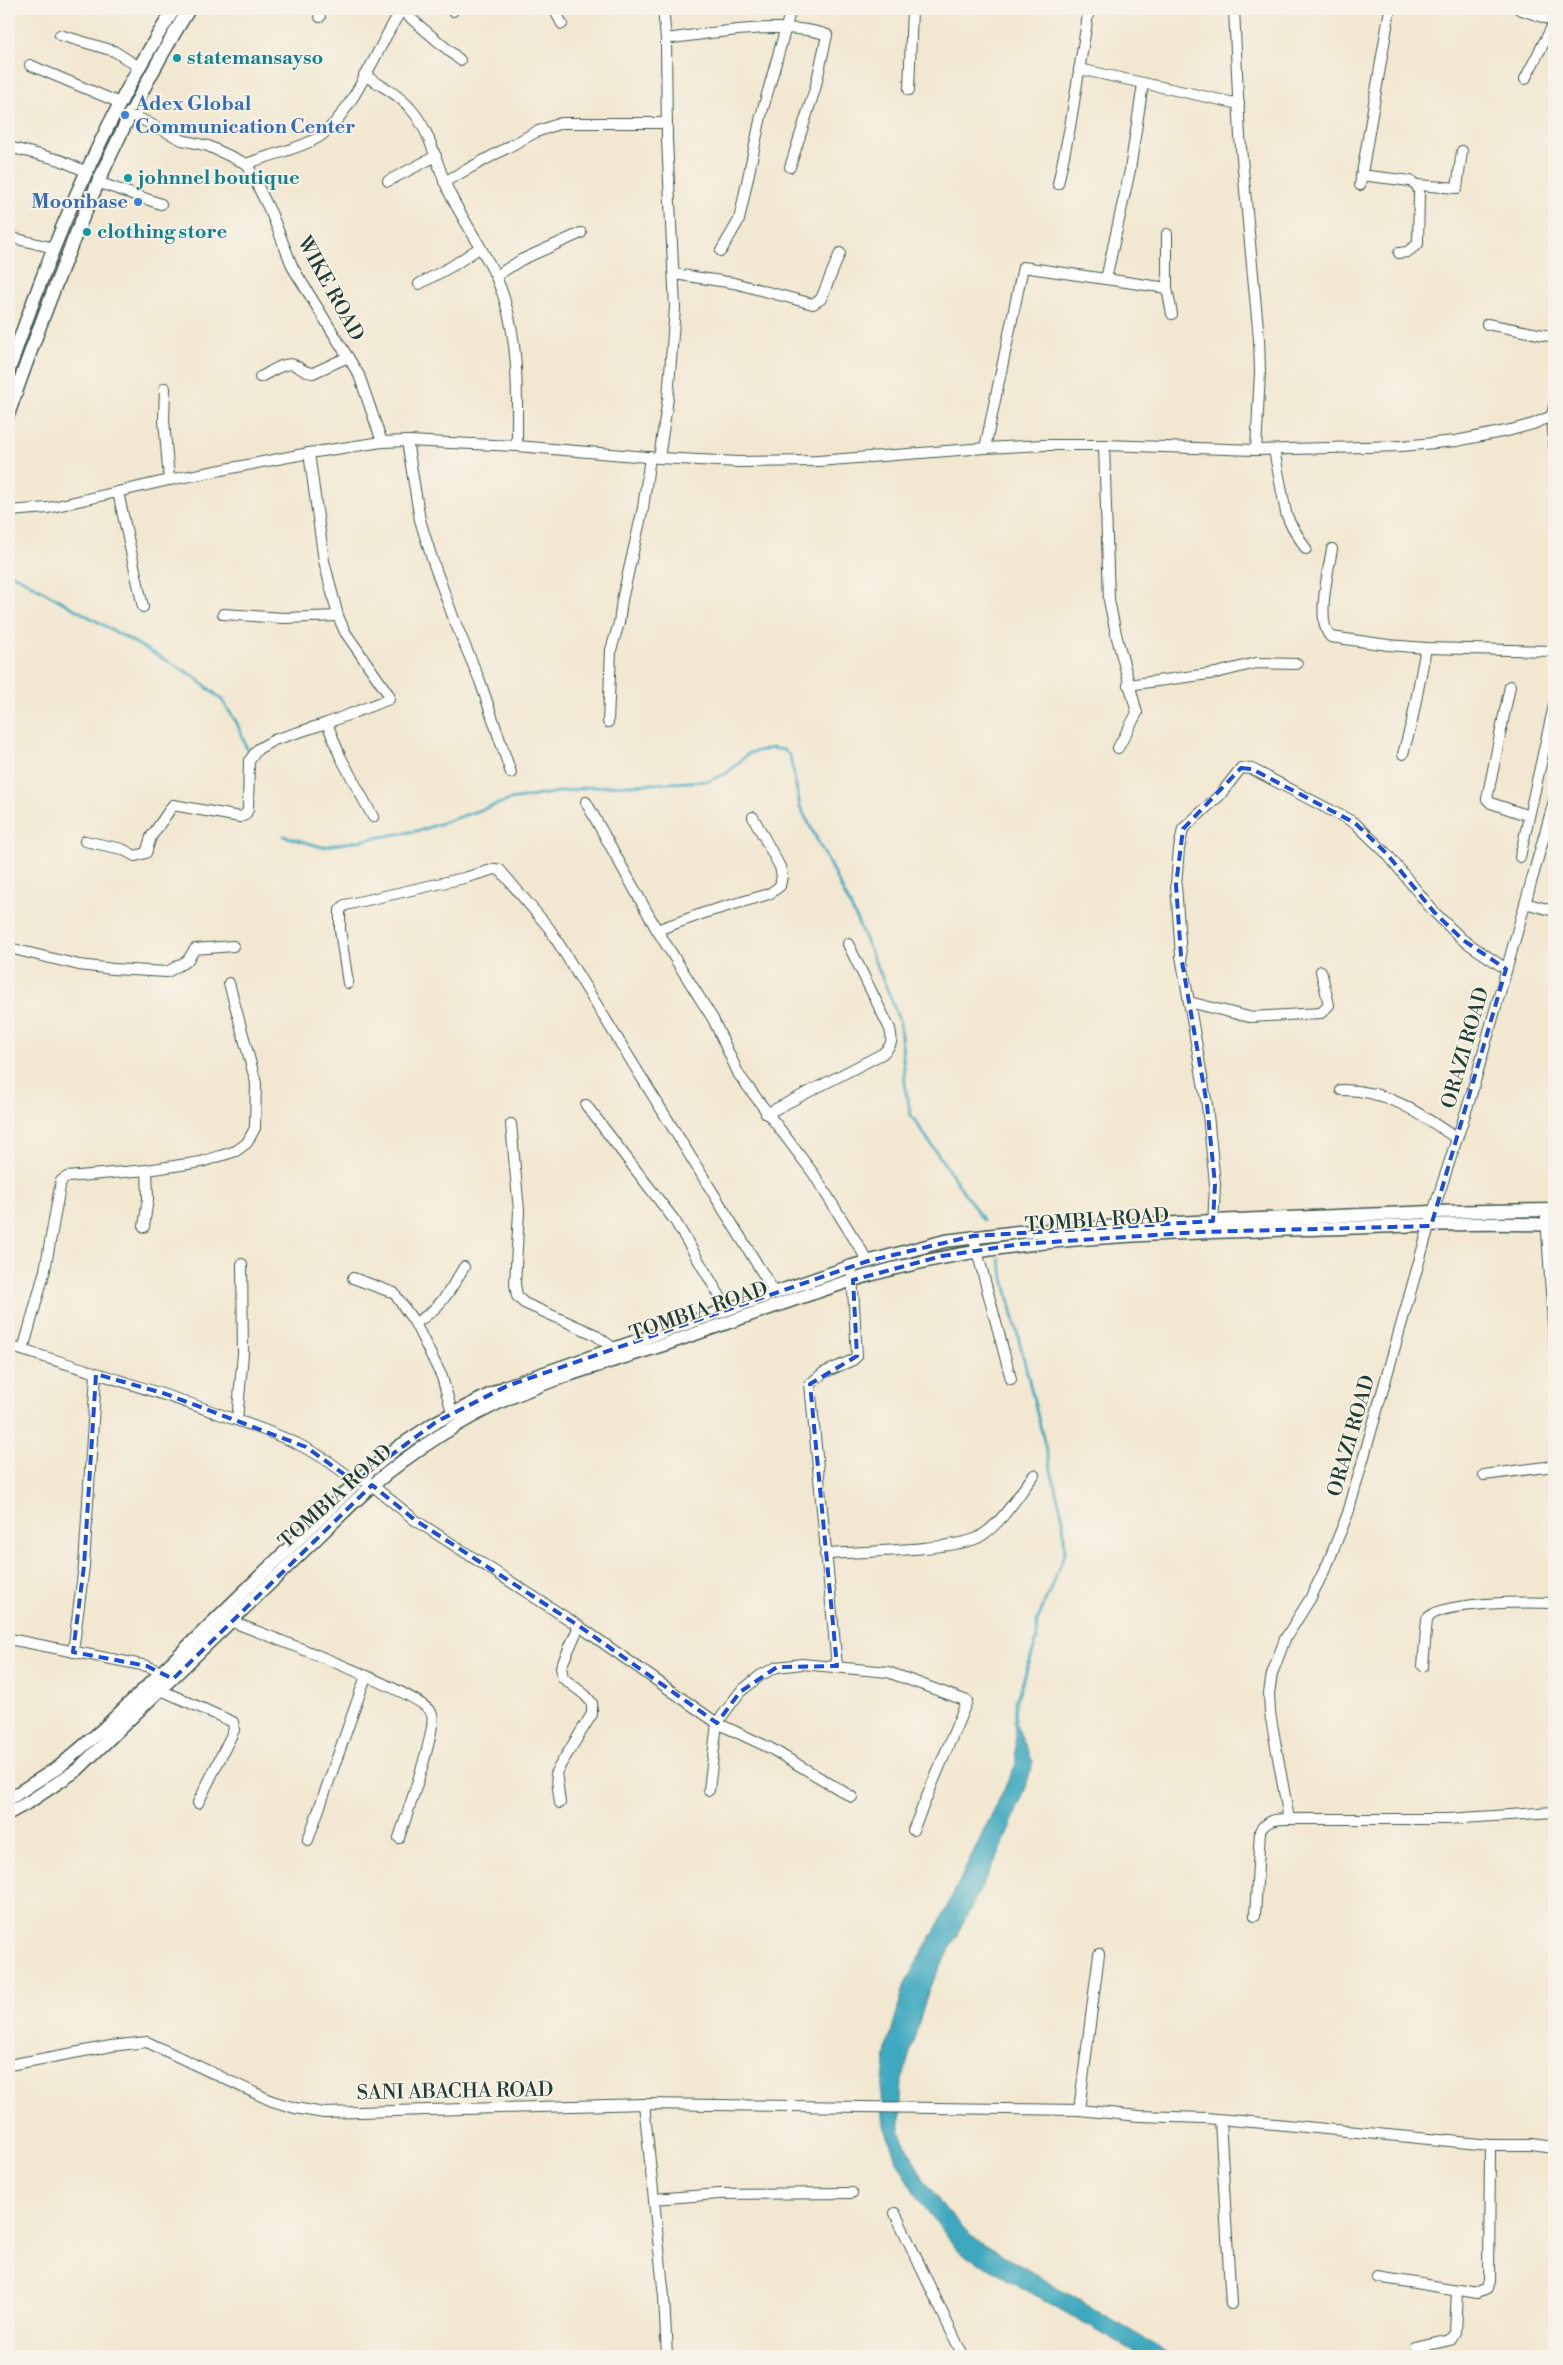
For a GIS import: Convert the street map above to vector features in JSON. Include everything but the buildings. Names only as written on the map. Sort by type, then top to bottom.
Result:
[{"type":"main road","points":[[9,412],[60,268],[97,182],[129,113],[158,58],[188,9]]},
{"type":"main road","points":[[9,370],[54,248],[88,172],[120,102],[172,10]]},
{"type":"main road","name":"TOMBIA ROAD","points":[[9,1799],[72,1756],[149,1685],[217,1616],[359,1480],[396,1448],[452,1412],[507,1386],[852,1266],[973,1236],[1213,1226],[1433,1212],[1550,1210]]},
{"type":"main road","name":"TOMBIA ROAD","points":[[9,1813],[77,1770],[372,1485],[440,1435],[500,1403],[568,1377],[899,1265],[977,1250],[1020,1244],[1213,1226],[1550,1225]]},
{"type":"street","points":[[554,9],[562,24]]},
{"type":"street","points":[[608,722],[610,650],[619,623],[622,600],[655,457],[672,353],[674,274],[666,123],[666,38],[663,9]]},
{"type":"street","points":[[721,251],[739,220],[761,116],[790,9]]},
{"type":"street","points":[[909,90],[912,9]]},
{"type":"street","points":[[1058,184],[1080,69],[1089,9]]},
{"type":"street","points":[[1234,9],[1239,104],[1259,339],[1260,372],[1256,450]]},
{"type":"street","points":[[1390,9],[1361,180],[1410,181],[1417,185],[1457,188],[1462,151]]},
{"type":"street","points":[[1519,9],[1554,22],[1525,79]]},
{"type":"street","points":[[129,113],[182,140],[208,146],[247,164],[309,142],[327,130],[354,97],[364,75],[401,10],[460,60]]},
{"type":"street","points":[[666,38],[717,31],[786,29],[828,35],[812,98],[790,167]]},
{"type":"street","points":[[60,35],[114,51],[139,68]]},
{"type":"street","points":[[30,64],[120,102]]},
{"type":"street","points":[[1080,69],[1239,104]]},
{"type":"street","points":[[364,75],[397,96],[411,108],[422,123],[436,156],[444,182],[496,276],[510,318],[514,345],[517,371],[517,446]]},
{"type":"street","points":[[1106,279],[1130,170],[1143,84]]},
{"type":"street","points":[[444,182],[536,132],[561,122],[666,123]]},
{"type":"street","points":[[9,147],[60,160],[88,172]]},
{"type":"street","points":[[388,181],[436,156]]},
{"type":"street","name":"WIKE ROAD","points":[[247,164],[272,216],[293,268],[359,375],[382,442]]},
{"type":"street","points":[[97,182],[161,204]]},
{"type":"street","points":[[1399,253],[1407,252],[1418,244],[1419,192],[1417,185]]},
{"type":"street","points":[[496,276],[521,260],[581,233]]},
{"type":"street","points":[[1167,234],[1167,288],[1172,314]]},
{"type":"street","points":[[9,237],[54,248]]},
{"type":"street","points":[[419,284],[454,265],[479,248]]},
{"type":"street","points":[[674,274],[734,283],[813,304],[821,299],[840,253]]},
{"type":"street","points":[[986,448],[1023,267],[1167,288]]},
{"type":"street","points":[[1487,324],[1554,337]]},
{"type":"street","points":[[260,377],[286,364],[293,364],[307,373],[313,373],[348,357]]},
{"type":"street","points":[[165,388],[164,420],[169,480]]},
{"type":"street","points":[[9,510],[48,508],[169,480],[309,453],[382,442],[407,441],[517,446],[739,462],[818,462],[986,448],[1104,445],[1274,450],[1401,446],[1456,441],[1533,424],[1554,412],[1554,446]]},
{"type":"street","points":[[407,441],[420,520],[433,562],[454,622],[480,681],[511,772]]},
{"type":"street","points":[[1104,445],[1109,600],[1128,685],[1137,713],[1118,748]]},
{"type":"street","points":[[1274,450],[1286,513],[1306,549]]},
{"type":"street","points":[[85,841],[122,849],[135,856],[146,853],[151,836],[173,806],[240,817],[245,815],[248,810],[249,761],[258,749],[274,740],[328,723],[390,697],[345,632],[338,616],[324,561],[309,453]]},
{"type":"street","points":[[118,492],[143,607]]},
{"type":"street","points":[[1332,549],[1324,605],[1324,626],[1327,634],[1338,639],[1426,648],[1554,651]]},
{"type":"street","points":[[223,614],[284,618],[338,616]]},
{"type":"street","points":[[1403,754],[1412,721],[1426,648]]},
{"type":"street","points":[[1128,685],[1216,673],[1256,663],[1297,664]]},
{"type":"street","points":[[1510,686],[1487,799],[1491,803],[1529,816]]},
{"type":"street","points":[[1520,857],[1554,705]]},
{"type":"street","points":[[328,723],[340,756],[373,817]]},
{"type":"street","points":[[1213,1226],[1215,1184],[1207,1105],[1181,956],[1176,885],[1183,829],[1220,794],[1242,768],[1252,769],[1355,823],[1387,854],[1434,912],[1463,940],[1506,969]]},
{"type":"street","name":"ORAZI ROAD","points":[[1289,1819],[1270,1713],[1269,1693],[1272,1674],[1285,1639],[1310,1599],[1328,1563],[1348,1513],[1431,1226],[1433,1212],[1457,1139],[1554,801]]},
{"type":"street","points":[[586,802],[657,930],[713,1019],[739,1075],[766,1114],[813,1173],[868,1261]]},
{"type":"street","points":[[657,930],[707,912],[769,894],[780,886],[782,876],[780,867],[753,817]]},
{"type":"street","points":[[348,983],[340,930],[340,910],[345,905],[495,869],[500,870],[549,928],[775,1293]]},
{"type":"street","points":[[1525,903],[1554,911]]},
{"type":"street","points":[[766,1114],[882,1054],[890,1047],[893,1040],[890,1029],[848,944]]},
{"type":"street","points":[[9,948],[80,964],[114,969],[167,972],[187,961],[195,949],[234,946]]},
{"type":"street","points":[[1189,1002],[1249,1017],[1321,1013],[1329,1005],[1321,971]]},
{"type":"street","points":[[23,1350],[45,1270],[61,1181],[67,1177],[148,1170],[200,1162],[236,1151],[247,1143],[255,1128],[256,1083],[229,983]]},
{"type":"street","points":[[1341,1090],[1368,1092],[1400,1102],[1457,1139]]},
{"type":"street","points":[[586,1105],[675,1221],[727,1308]]},
{"type":"street","points":[[511,1124],[520,1211],[515,1284],[517,1296],[524,1303],[594,1334],[612,1348]]},
{"type":"street","points":[[144,1227],[148,1198],[148,1170]]},
{"type":"street","points":[[1550,1210],[1554,1338]]},
{"type":"street","points":[[973,1236],[1011,1379]]},
{"type":"street","points":[[237,1420],[243,1354],[242,1264]]},
{"type":"street","points":[[837,1666],[810,1384],[823,1373],[853,1360],[857,1356],[852,1266]]},
{"type":"street","points":[[415,1323],[432,1313],[449,1292],[464,1267]]},
{"type":"street","points":[[353,1278],[377,1285],[394,1293],[415,1323],[442,1377],[452,1412]]},
{"type":"street","points":[[9,1346],[166,1394],[306,1447],[359,1480],[372,1485],[415,1520],[579,1626],[718,1723],[770,1748],[852,1797]]},
{"type":"street","points":[[73,1652],[84,1566],[96,1374]]},
{"type":"street","points":[[1484,1475],[1554,1466]]},
{"type":"street","points":[[825,1554],[953,1544],[980,1538],[993,1528],[1034,1475]]},
{"type":"street","points":[[1423,1666],[1427,1619],[1432,1613],[1472,1605],[1517,1602],[1554,1603]]},
{"type":"street","points":[[217,1616],[366,1676],[421,1702],[431,1711],[433,1721],[425,1754],[399,1838]]},
{"type":"street","points":[[560,1803],[556,1772],[592,1714],[592,1703],[563,1678],[561,1667],[579,1626]]},
{"type":"street","points":[[9,1640],[147,1666],[161,1671],[173,1679]]},
{"type":"street","points":[[709,1790],[718,1723],[740,1692],[761,1675],[777,1667],[802,1664],[888,1672],[967,1701],[913,1830]]},
{"type":"street","points":[[308,1840],[366,1676]]},
{"type":"street","points":[[149,1685],[233,1722],[234,1730],[198,1803]]},
{"type":"street","points":[[1255,1916],[1260,1831],[1264,1824],[1273,1819],[1447,1819],[1554,1812]]},
{"type":"street","points":[[1079,2110],[1099,1954]]},
{"type":"street","name":"SANI ABACHA ROAD","points":[[9,2065],[111,2046],[147,2042],[272,2101],[295,2108],[324,2112],[644,2104],[1079,2110],[1139,2116],[1220,2120],[1490,2145],[1532,2145],[1554,2148]]},
{"type":"street","points":[[644,2104],[667,2356]]},
{"type":"street","points":[[1220,2120],[1231,2304]]},
{"type":"street","points":[[1377,2277],[1478,2293],[1487,2289],[1489,2281],[1490,2145]]},
{"type":"street","points":[[654,2199],[719,2194],[852,2193]]},
{"type":"street","points":[[895,2212],[962,2356]]},
{"type":"street","points":[[1416,2348],[1450,2340],[1455,2332],[1457,2290]]},
{"type":"highlighted area","points":[[1241,768],[1252,769],[1355,823],[1387,854],[1434,912],[1463,940],[1506,969],[1431,1226],[1200,1232],[1021,1244],[942,1256],[853,1280],[857,1356],[810,1384],[837,1666],[777,1667],[740,1692],[717,1723],[579,1626],[415,1520],[372,1485],[173,1679],[147,1666],[73,1652],[84,1566],[96,1374],[166,1394],[306,1447],[355,1482],[436,1422],[507,1386],[868,1261],[973,1236],[1213,1221],[1215,1184],[1207,1105],[1181,956],[1176,885],[1183,829]]},
{"type":"water","points":[[1014,1720],[1033,1762],[1026,1787],[1001,1850],[929,1989],[902,2080],[900,2131],[919,2171],[940,2202],[971,2236],[1174,2356],[1141,2356],[958,2251],[916,2196],[896,2159],[884,2126],[881,2097],[887,2047],[905,1983],[942,1917],[1016,1764]]},
{"type":"waterway","points":[[9,572],[194,676],[222,700],[237,723],[248,752]]},
{"type":"waterway","points":[[284,836],[322,847],[421,830],[510,800],[590,787],[709,781],[727,773],[749,753],[772,748],[784,750],[790,756],[800,806],[851,907],[900,1023],[906,1093],[911,1115],[983,1220]]},
{"type":"waterway","points":[[999,1258],[1063,1519],[1065,1552],[1037,1622],[1037,1640],[1016,1701],[1015,1723]]},
{"type":"place","name":"statemansayso","points":[[177,58]]},
{"type":"place","name":"Adex Global Communication Center","points":[[125,115]]},
{"type":"place","name":"johnnel boutique","points":[[128,178]]},
{"type":"place","name":"Moonbase","points":[[138,202]]},
{"type":"place","name":"clothing store","points":[[87,232]]}]
